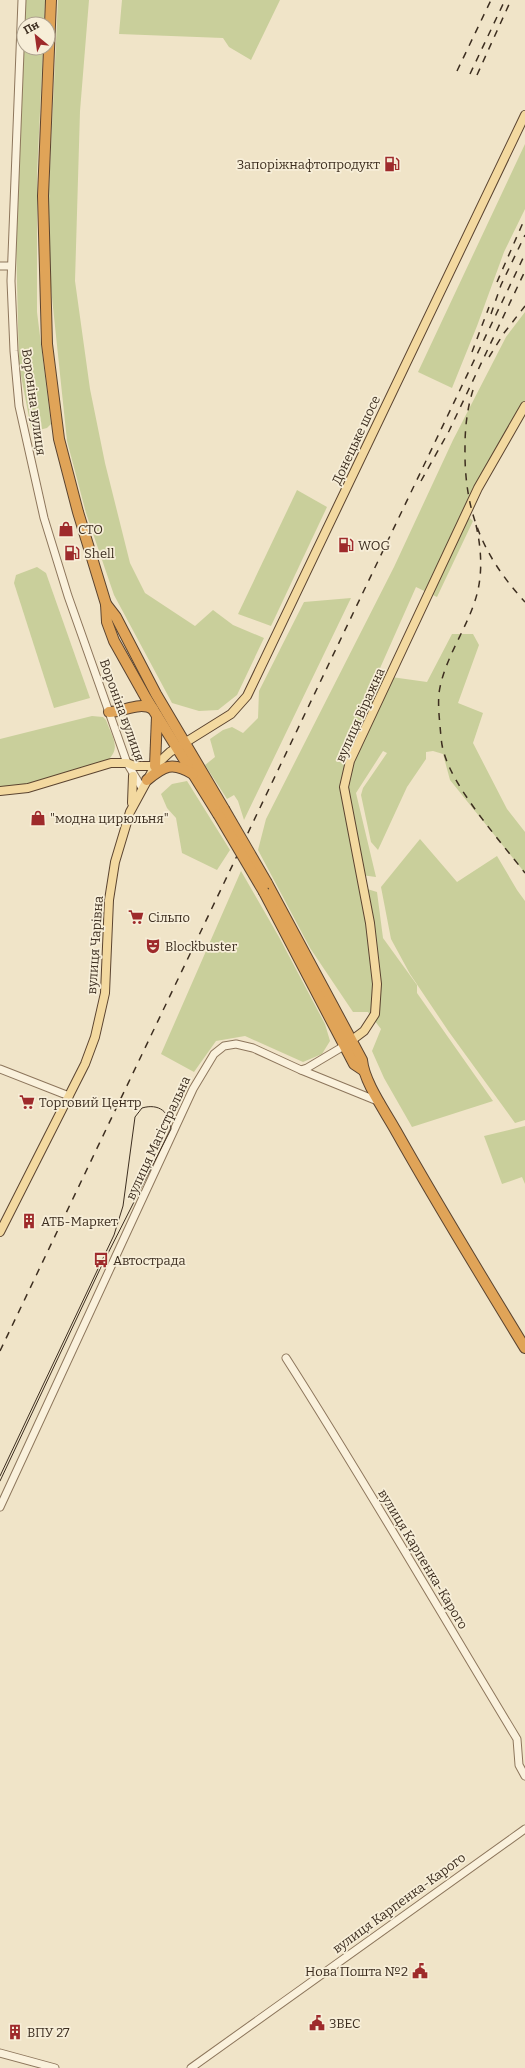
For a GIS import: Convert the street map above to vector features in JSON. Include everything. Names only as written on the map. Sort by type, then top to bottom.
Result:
[{"type":"highway","points":[[51,0],[43,196],[47,344],[59,439],[78,512],[106,604],[107,622],[109,628],[155,712],[181,745],[194,775],[221,811]]},
{"type":"highway","points":[[106,604],[116,617],[181,745],[265,887],[348,1043],[362,1060],[363,1070],[380,1102],[454,1231],[525,1348]]},
{"type":"highway","points":[[128,709],[134,703],[137,696],[134,676]]},
{"type":"highway","points":[[109,712],[144,705],[155,712]]},
{"type":"highway","points":[[155,712],[155,766]]},
{"type":"highway","points":[[144,784],[165,767],[175,766],[194,775]]},
{"type":"main road","name":"Донецьке шосе","points":[[155,766],[181,745],[231,714],[247,696],[525,115]]},
{"type":"main road","name":"вулиця Віражна","points":[[348,1043],[364,1031],[375,1014],[377,984],[368,915],[344,787],[350,761],[478,488],[525,406]]},
{"type":"main road","points":[[0,791],[28,788],[111,763],[127,763],[135,766],[155,766]]},
{"type":"main road","name":"вулиця Чарівна","points":[[0,1232],[85,1064],[95,1037],[105,993],[109,900],[115,862],[130,812],[155,766]]},
{"type":"main road","points":[[130,812],[134,776]]},
{"type":"street","name":"Вороніна вулиця","points":[[22,0],[12,266],[14,351],[20,406],[31,465],[44,518],[66,589],[127,763],[134,776],[144,784]]},
{"type":"street","points":[[0,266],[12,266]]},
{"type":"street","name":"вулиця Віражна","points":[[300,1070],[307,1068],[348,1043]]},
{"type":"street","name":"вулиця Магістральна","points":[[0,1507],[205,1067],[214,1054],[224,1046],[236,1044],[253,1048],[300,1070],[380,1102]]},
{"type":"street","points":[[0,1069],[69,1096]]},
{"type":"street","name":"вулиця Карпенка-Карого","points":[[286,1358],[344,1449],[392,1532],[517,1739],[519,1765],[525,1776]]},
{"type":"street","name":"вулиця Карпенка-Карого","points":[[191,2068],[525,1829]]},
{"type":"street","points":[[0,2053],[55,2068]]},
{"type":"green space","points":[[25,0],[45,0],[44,16],[25,16]]},
{"type":"green space","points":[[58,0],[89,0],[80,111],[75,281],[90,389],[105,463],[130,563],[145,593],[195,626],[213,610],[233,625],[264,638],[237,695],[218,710],[199,711],[172,703],[114,595],[86,513],[67,441],[51,288],[48,210]]},
{"type":"green space","points":[[122,0],[280,0],[251,60],[229,47],[223,38],[119,34]]},
{"type":"green space","points":[[23,56],[43,56],[37,174],[37,312],[51,424],[47,428],[35,431],[31,428],[19,365],[16,241]]},
{"type":"green space","points":[[525,144],[525,209],[504,252],[477,326],[452,388],[418,372]]},
{"type":"green space","points":[[525,312],[525,406],[466,515],[473,521],[437,597],[416,587],[377,675],[427,682],[452,634],[473,634],[479,645],[458,703],[483,713],[473,743],[507,809],[525,832],[525,873],[450,780],[443,754],[433,751],[426,752],[426,759],[407,787],[378,850],[371,842],[361,795],[363,788],[387,753],[383,751],[356,793],[376,877],[361,875],[364,888],[377,892],[383,938],[417,985],[417,993],[493,1101],[412,1127],[384,1078],[372,1051],[381,1029],[368,1012],[353,1012],[310,948],[258,850],[266,819],[394,567],[453,440],[506,337]]},
{"type":"green space","points":[[297,490],[327,507],[271,626],[238,614]]},
{"type":"green space","points":[[37,567],[46,573],[90,698],[54,708],[14,583],[16,575]]},
{"type":"green space","points":[[351,598],[244,820],[238,801],[234,795],[227,799],[205,765],[215,757],[210,739],[223,730],[232,727],[243,733],[258,718],[259,691],[304,602]]},
{"type":"green space","points":[[92,716],[103,717],[106,720],[113,737],[115,747],[114,752],[107,761],[25,786],[0,787],[0,739]]},
{"type":"green space","points":[[187,781],[230,850],[217,870],[182,853],[176,818],[167,808],[161,794],[172,784]]},
{"type":"green space","points":[[420,839],[457,882],[497,856],[525,901],[525,1120],[515,1123],[449,1032],[410,974],[391,939],[381,887]]},
{"type":"green space","points":[[241,871],[279,937],[325,1024],[330,1041],[322,1054],[303,1062],[245,1036],[216,1041],[194,1072],[161,1054]]},
{"type":"green space","points":[[525,1126],[525,1184],[522,1177],[502,1184],[484,1136]]},
{"type":"tram line","points":[[0,1476],[114,1235],[123,1206],[135,1117],[142,1108],[158,1108],[166,1114],[171,1129],[101,1267],[0,1481]]},
{"type":"railway","points":[[457,71],[491,0]]},
{"type":"railway","points":[[470,74],[505,0]]},
{"type":"railway","points":[[477,75],[511,0]]},
{"type":"railway","points":[[497,282],[525,218]]},
{"type":"railway","points":[[491,314],[501,285],[525,235]]},
{"type":"railway","points":[[0,1351],[525,254]]},
{"type":"railway","points":[[421,481],[449,431],[525,271]]},
{"type":"railway","points":[[489,357],[504,333],[525,306]]},
{"type":"railway","points":[[472,352],[489,307]]},
{"type":"railway","points":[[473,390],[469,404],[465,433],[466,470],[472,512],[478,531],[497,567],[525,602]]},
{"type":"railway","points":[[476,525],[481,559],[479,585],[473,607],[451,655],[442,680],[439,693],[439,718],[442,743],[449,767],[468,799],[491,831],[525,873]]},
{"type":"place","name":"Запоріжнафтопродукт","points":[[392,164]]},
{"type":"place","name":"СТО","points":[[66,529]]},
{"type":"place","name":"WOG","points":[[346,545]]},
{"type":"place","name":"Shell","points":[[72,553]]},
{"type":"place","name":"\"модна цирюльня\"","points":[[38,818]]},
{"type":"place","name":"Сільпо","points":[[136,917]]},
{"type":"place","name":"Blockbuster","points":[[153,946]]},
{"type":"place","name":"Торговий Центр","points":[[27,1102]]},
{"type":"place","name":"АТБ-Маркет","points":[[29,1221]]},
{"type":"place","name":"Автострада","points":[[101,1260]]},
{"type":"place","name":"Нова Пошта №2","points":[[420,1971]]},
{"type":"place","name":"ЗВЕС","points":[[317,2023]]},
{"type":"place","name":"ВПУ 27","points":[[15,2032]]}]
